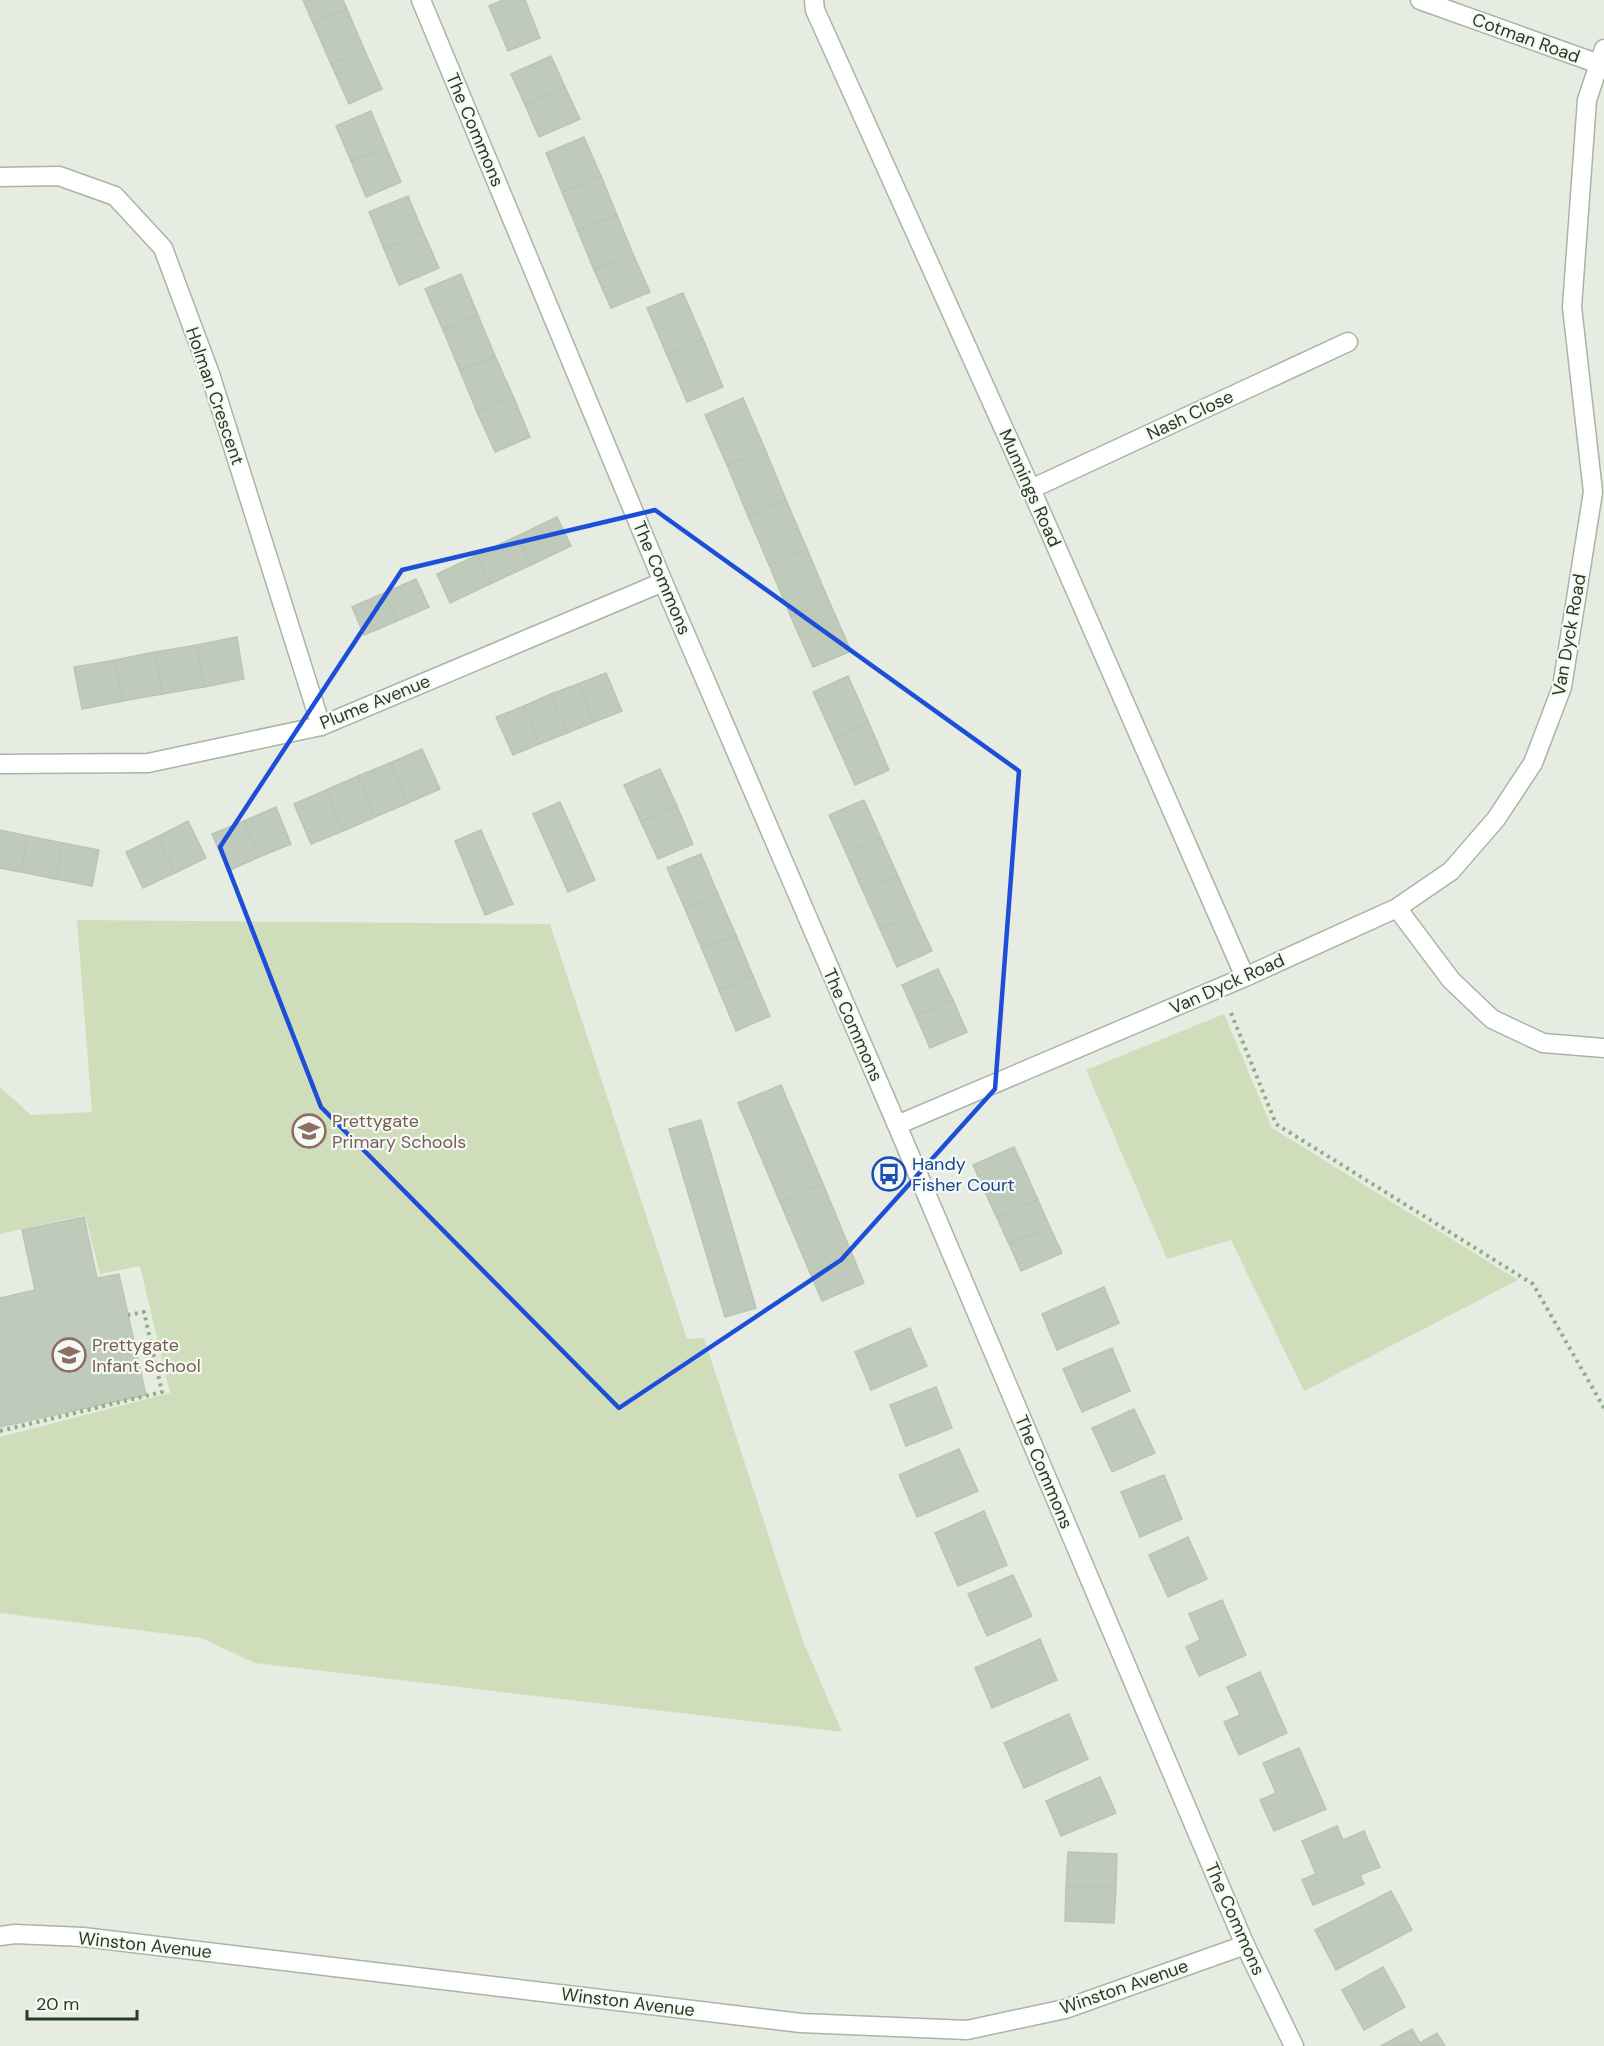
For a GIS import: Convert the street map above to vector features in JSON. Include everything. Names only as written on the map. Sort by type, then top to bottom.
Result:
[{"type":"street","name":"The Commons","points":[[421,0],[663,582],[897,1125],[1245,1945],[1294,2046]]},
{"type":"street","name":"Munnings Road","points":[[814,0],[819,21],[1031,489],[1245,976]]},
{"type":"street","name":"Cotman Road","points":[[1420,0],[1602,56]]},
{"type":"street","name":"Van Dyck Road","points":[[897,1125],[1221,987],[1397,908],[1451,871],[1496,819],[1533,763],[1562,687],[1593,492],[1572,308],[1587,100],[1602,56]]},
{"type":"street","name":"Holman Crescent","points":[[0,177],[60,176],[115,196],[163,248],[210,374],[321,726]]},
{"type":"street","name":"Nash Close","points":[[1031,489],[1348,342]]},
{"type":"street","name":"Plume Avenue","points":[[0,764],[148,763],[321,726],[663,582]]},
{"type":"street","points":[[1397,908],[1451,980],[1492,1019],[1543,1044],[1604,1048]]},
{"type":"street","name":"Winston Avenue","points":[[0,1936],[15,1934],[83,1937],[801,2023],[967,2030],[1065,2009],[1245,1945]]},
{"type":"path","points":[[1221,987],[1276,1124],[1533,1284],[1604,1408]]},
{"type":"path","points":[[0,1431],[162,1392],[144,1312],[128,1315]]},
{"type":"highlighted area","points":[[655,510],[1019,771],[995,1089],[841,1260],[619,1408],[321,1107],[220,847],[402,570]]},
{"type":"green space","name":"Prettygate Primary Schools","points":[[77,920],[550,924],[687,1339],[704,1338],[803,1641],[842,1732],[255,1663],[201,1638],[0,1613],[0,1437],[170,1393],[140,1266],[100,1274],[85,1215],[0,1234],[0,1087],[31,1115],[92,1112]]},
{"type":"green space","points":[[1224,1014],[1272,1128],[1518,1280],[1304,1391],[1231,1240],[1167,1259],[1086,1070]]},
{"type":"building","points":[[303,0],[343,0],[347,9],[313,23]]},
{"type":"building","points":[[503,0],[525,0],[540,38],[508,51],[489,6]]},
{"type":"building","points":[[347,9],[364,49],[331,64],[313,23]]},
{"type":"building","points":[[364,49],[382,89],[349,104],[331,64]]},
{"type":"building","points":[[551,56],[565,87],[525,105],[511,74]]},
{"type":"building","points":[[565,87],[580,119],[539,137],[525,105]]},
{"type":"building","points":[[371,111],[386,147],[351,161],[336,126]]},
{"type":"building","points":[[584,137],[601,176],[562,192],[546,153]]},
{"type":"building","points":[[386,147],[401,182],[366,197],[351,161]]},
{"type":"building","points":[[601,176],[617,215],[578,231],[562,192]]},
{"type":"building","points":[[408,196],[423,232],[384,249],[369,212]]},
{"type":"building","points":[[617,215],[633,254],[594,270],[578,231]]},
{"type":"building","points":[[423,232],[439,268],[399,285],[384,249]]},
{"type":"building","points":[[633,254],[650,292],[611,308],[594,270]]},
{"type":"building","points":[[461,274],[478,315],[443,330],[425,289]]},
{"type":"building","points":[[683,293],[703,339],[667,355],[647,308]]},
{"type":"building","points":[[478,315],[495,356],[460,371],[443,330]]},
{"type":"building","points":[[703,339],[723,387],[687,402],[667,355]]},
{"type":"building","points":[[495,356],[513,396],[477,412],[460,371]]},
{"type":"building","points":[[513,396],[530,437],[495,452],[477,412]]},
{"type":"building","points":[[743,398],[765,449],[727,465],[705,415]]},
{"type":"building","points":[[765,449],[786,500],[748,516],[727,465]]},
{"type":"building","points":[[786,500],[807,549],[769,565],[748,516]]},
{"type":"building","points":[[557,517],[571,546],[531,565],[517,536]]},
{"type":"building","points":[[517,536],[531,565],[490,584],[477,555]]},
{"type":"building","points":[[807,549],[829,601],[791,617],[769,565]]},
{"type":"building","points":[[477,555],[490,584],[450,603],[437,574]]},
{"type":"building","points":[[416,579],[429,607],[397,621],[384,593]]},
{"type":"building","points":[[384,593],[397,621],[364,635],[352,607]]},
{"type":"building","points":[[829,601],[851,651],[813,667],[791,617]]},
{"type":"building","points":[[237,637],[244,679],[204,687],[196,645]]},
{"type":"building","points":[[196,645],[204,687],[163,694],[155,652]]},
{"type":"building","points":[[155,652],[163,694],[123,701],[115,660]]},
{"type":"building","points":[[115,660],[123,701],[82,709],[74,667]]},
{"type":"building","points":[[606,673],[622,711],[594,722],[578,684]]},
{"type":"building","points":[[848,676],[869,723],[834,738],[813,692]]},
{"type":"building","points":[[578,684],[594,722],[567,733],[551,694]]},
{"type":"building","points":[[551,694],[567,733],[539,744],[524,706]]},
{"type":"building","points":[[524,706],[539,744],[513,755],[496,717]]},
{"type":"building","points":[[869,723],[889,770],[855,785],[834,738]]},
{"type":"building","points":[[422,749],[440,789],[408,803],[390,763]]},
{"type":"building","points":[[390,763],[408,803],[375,817],[358,776]]},
{"type":"building","points":[[660,769],[677,806],[641,822],[624,785]]},
{"type":"building","points":[[358,776],[375,817],[343,831],[326,790]]},
{"type":"building","points":[[326,790],[343,831],[311,844],[294,804]]},
{"type":"building","points":[[864,800],[881,838],[846,853],[829,815]]},
{"type":"building","points":[[560,802],[595,880],[568,892],[533,814]]},
{"type":"building","points":[[677,806],[693,844],[658,859],[641,822]]},
{"type":"building","points":[[276,807],[291,844],[259,857],[244,821]]},
{"type":"building","points":[[188,821],[206,858],[175,873],[157,837]]},
{"type":"building","points":[[244,821],[259,857],[228,871],[212,834]]},
{"type":"building","points":[[0,830],[28,836],[21,872],[0,868]]},
{"type":"building","points":[[481,830],[513,904],[485,915],[455,841]]},
{"type":"building","points":[[28,836],[63,843],[56,879],[21,872]]},
{"type":"building","points":[[157,837],[175,873],[143,888],[126,852]]},
{"type":"building","points":[[881,838],[898,876],[863,891],[846,853]]},
{"type":"building","points":[[63,843],[99,850],[92,886],[56,879]]},
{"type":"building","points":[[701,854],[718,894],[685,909],[667,868]]},
{"type":"building","points":[[898,876],[915,914],[880,929],[863,891]]},
{"type":"building","points":[[718,894],[736,935],[702,949],[685,909]]},
{"type":"building","points":[[915,914],[932,951],[897,967],[880,929]]},
{"type":"building","points":[[736,935],[753,976],[719,990],[702,949]]},
{"type":"building","points":[[938,969],[953,1000],[916,1016],[902,985]]},
{"type":"building","points":[[753,976],[770,1016],[736,1031],[719,990]]},
{"type":"building","points":[[953,1000],[967,1032],[930,1048],[916,1016]]},
{"type":"building","points":[[781,1085],[823,1184],[780,1202],[738,1103]]},
{"type":"building","points":[[701,1120],[756,1308],[725,1317],[669,1129]]},
{"type":"building","points":[[1014,1147],[1026,1173],[985,1192],[973,1165]]},
{"type":"building","points":[[1026,1173],[1038,1200],[997,1218],[985,1192]]},
{"type":"building","points":[[823,1184],[864,1283],[822,1301],[780,1202]]},
{"type":"building","points":[[1038,1200],[1050,1227],[1009,1244],[997,1218]]},
{"type":"building","name":"Prettygate Infant School","points":[[84,1217],[97,1278],[119,1274],[146,1395],[0,1427],[0,1298],[35,1290],[22,1230]]},
{"type":"building","points":[[1050,1227],[1062,1253],[1021,1271],[1009,1244]]},
{"type":"building","points":[[1104,1287],[1119,1323],[1057,1350],[1042,1314]]},
{"type":"building","points":[[910,1328],[927,1366],[871,1390],[855,1352]]},
{"type":"building","points":[[1112,1348],[1130,1391],[1082,1412],[1063,1369]]},
{"type":"building","points":[[936,1387],[952,1428],[906,1446],[890,1405]]},
{"type":"building","points":[[1134,1409],[1155,1453],[1112,1472],[1092,1428]]},
{"type":"building","points":[[959,1449],[978,1491],[917,1517],[899,1475]]},
{"type":"building","points":[[1164,1475],[1182,1519],[1140,1537],[1121,1492]]},
{"type":"building","points":[[984,1511],[1007,1565],[958,1586],[935,1533]]},
{"type":"building","points":[[1188,1537],[1207,1579],[1168,1597],[1149,1555]]},
{"type":"building","points":[[1013,1575],[1032,1616],[987,1636],[968,1594]]},
{"type":"building","points":[[1222,1600],[1246,1655],[1199,1676],[1186,1647],[1200,1640],[1189,1614]]},
{"type":"building","points":[[1040,1639],[1057,1680],[992,1708],[975,1668]]},
{"type":"building","points":[[1260,1672],[1287,1733],[1239,1755],[1224,1722],[1240,1715],[1227,1687]]},
{"type":"building","points":[[1069,1714],[1088,1759],[1024,1788],[1004,1743]]},
{"type":"building","points":[[1299,1748],[1326,1809],[1274,1831],[1260,1800],[1276,1793],[1263,1763]]},
{"type":"building","points":[[1100,1777],[1116,1813],[1061,1836],[1046,1801]]},
{"type":"building","points":[[1337,1826],[1343,1840],[1364,1831],[1380,1867],[1360,1875],[1364,1884],[1313,1905],[1302,1880],[1316,1874],[1302,1841]]},
{"type":"building","points":[[1068,1852],[1117,1854],[1116,1888],[1066,1886]]},
{"type":"building","points":[[1066,1886],[1116,1888],[1114,1923],[1065,1921]]},
{"type":"building","points":[[1391,1891],[1412,1930],[1336,1970],[1315,1930]]},
{"type":"building","points":[[1383,1967],[1405,2007],[1364,2030],[1342,1990]]},
{"type":"building","points":[[1412,2029],[1420,2043],[1437,2033],[1445,2046],[1381,2046]]},
{"type":"place","name":"Prettygate Primary Schools","points":[[309,1131]]},
{"type":"place","name":"Handy Fisher Court","points":[[889,1174]]},
{"type":"place","name":"Prettygate Infant School","points":[[69,1355]]}]
